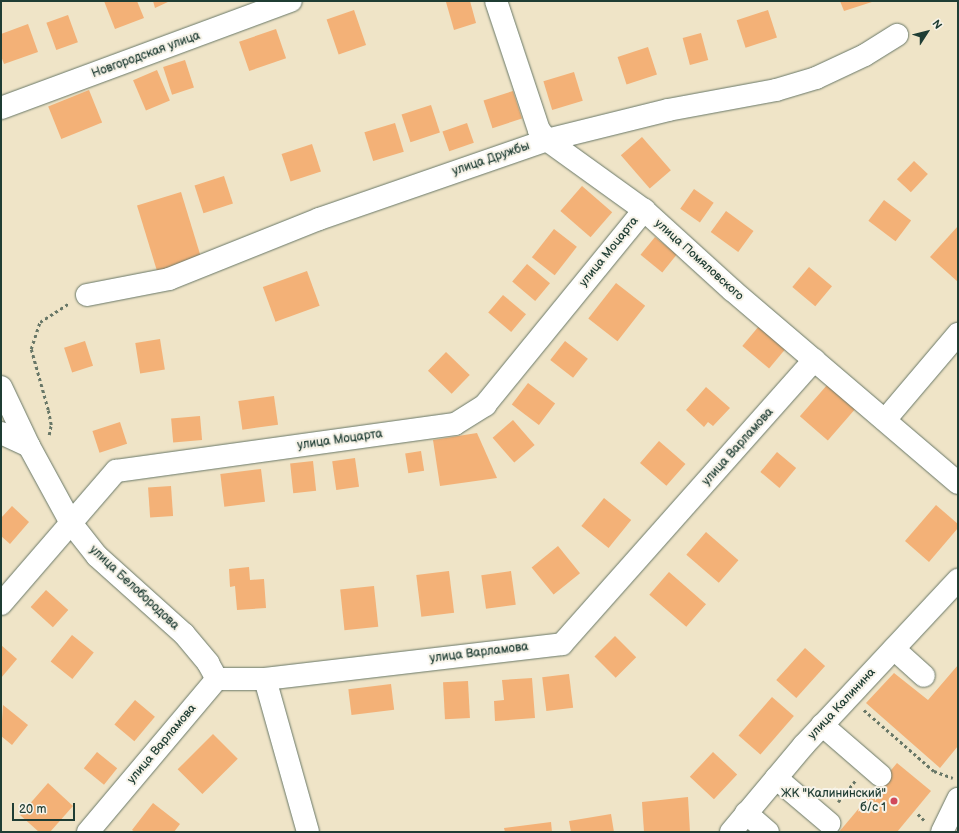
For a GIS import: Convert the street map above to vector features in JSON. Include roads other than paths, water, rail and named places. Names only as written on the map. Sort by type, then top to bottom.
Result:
[{"type":"street","name":"Новгородская улица","points":[[1,108],[291,1]]},
{"type":"street","name":"улица Помяловского","points":[[496,1],[539,130],[547,140],[644,210],[814,360],[958,483]]},
{"type":"street","name":"улица Дружбы","points":[[87,295],[170,279],[319,219],[547,140],[668,110],[776,90],[843,66],[896,35]]},
{"type":"street","name":"улица Моцарта","points":[[1,604],[116,471],[455,424],[485,405],[644,210]]},
{"type":"street","points":[[885,420],[958,334]]},
{"type":"street","name":"улица Варламова","points":[[88,832],[217,679],[265,679],[562,644],[814,360]]},
{"type":"street","name":"улица Белобородова","points":[[1,387],[34,455],[71,523],[97,556],[184,634],[208,663],[217,679]]},
{"type":"street","points":[[1,433],[34,455]]},
{"type":"street","name":"улица Калинина","points":[[731,832],[822,725],[958,580]]},
{"type":"street","points":[[894,649],[924,676]]},
{"type":"street","points":[[265,679],[308,832]]},
{"type":"street","points":[[822,725],[880,775]]},
{"type":"street","points":[[776,778],[829,823]]},
{"type":"street","points":[[942,832],[958,799]]},
{"type":"street","points":[[746,813],[768,832]]},
{"type":"place","name":"ЖК \"Калининский\" б/с 1","points":[[894,801]]}]
